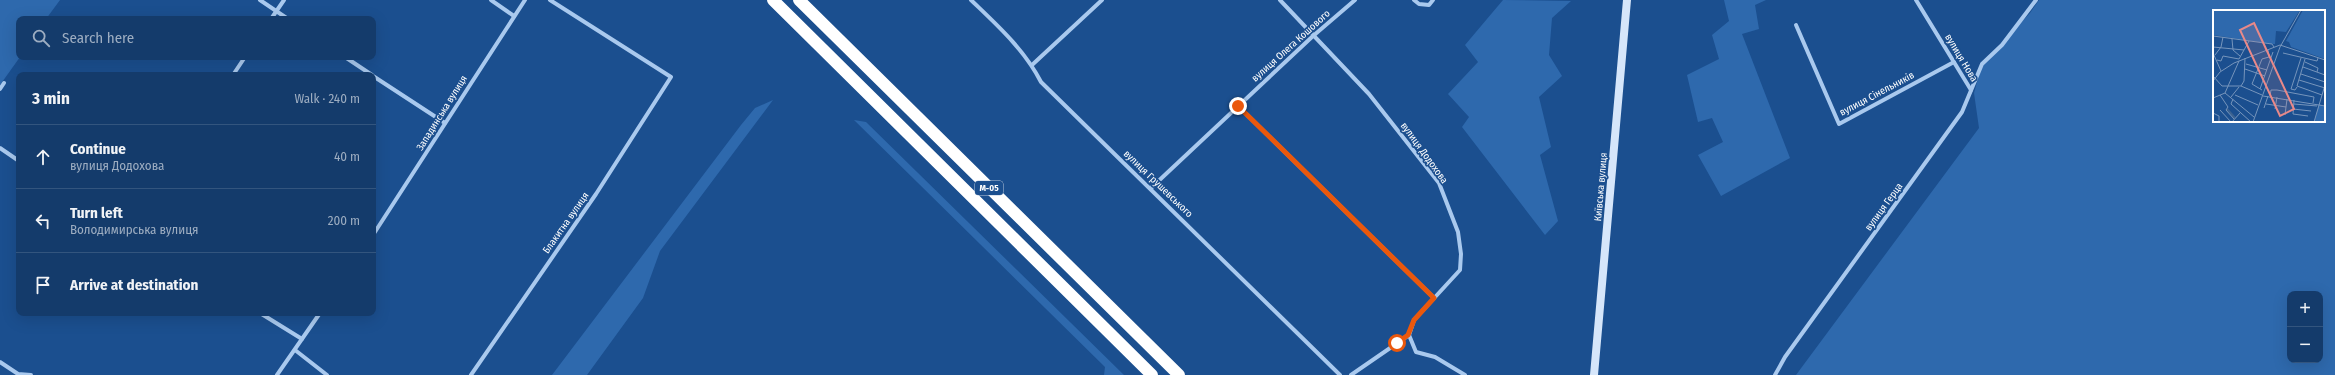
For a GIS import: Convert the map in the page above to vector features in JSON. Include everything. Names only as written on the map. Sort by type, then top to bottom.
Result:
[{"type":"highway","name":"М-05","points":[[773,0],[1152,375]]},
{"type":"highway","name":"М-05","points":[[798,0],[1179,375]]},
{"type":"street","points":[[260,0],[284,16]]},
{"type":"street","points":[[273,16],[284,0]]},
{"type":"street","points":[[491,0],[514,16]]},
{"type":"street","name":"Западинська вулиця","points":[[376,230],[525,0]]},
{"type":"street","name":"Блакитна вулиця","points":[[471,375],[596,194],[671,77],[550,0]]},
{"type":"street","name":"вулиця Грушевського","points":[[971,0],[994,21],[1032,65],[1041,82],[1151,188],[1204,243],[1340,375]]},
{"type":"street","points":[[1032,65],[1102,0]]},
{"type":"street","name":"вулиця Додохова","points":[[1280,0],[1369,94],[1438,183],[1458,232],[1461,254],[1460,270],[1414,320],[1408,335]]},
{"type":"street","name":"вулиця Олега Кошового","points":[[1151,188],[1313,36],[1355,0]]},
{"type":"street","points":[[1414,0],[1419,4],[1429,5],[1433,0]]},
{"type":"street","name":"Київська вулиця","points":[[1594,375],[1627,0]]},
{"type":"street","name":"вулиця Нова","points":[[1916,0],[1971,90]]},
{"type":"street","name":"вулиця Нова","points":[[1971,90],[1982,64],[2002,46],[2036,0]]},
{"type":"street","name":"вулиця Сінельників","points":[[1796,25],[1839,124],[1954,62]]},
{"type":"street","points":[[235,72],[243,60]]},
{"type":"street","points":[[350,60],[368,72]]},
{"type":"street","points":[[376,77],[445,123]]},
{"type":"street","points":[[0,89],[4,83]]},
{"type":"street","name":"вулиця Герца","points":[[1775,375],[1962,112],[1971,90]]},
{"type":"street","points":[[1238,106],[1434,298]]},
{"type":"street","points":[[0,148],[16,159]]},
{"type":"street","points":[[265,316],[302,340]]},
{"type":"street","points":[[277,375],[318,316]]},
{"type":"street","points":[[1351,375],[1408,335],[1416,352],[1435,357],[1465,375]]},
{"type":"street","points":[[295,350],[327,375]]},
{"type":"street","points":[[0,362],[18,374],[31,375]]},
{"type":"shaded area","points":[[0,0],[60,0],[48,16],[16,16],[16,60],[18,60],[0,85]]},
{"type":"shaded area","points":[[1503,0],[1571,1],[1552,18],[1549,55],[1562,76],[1539,97],[1551,147],[1540,155],[1558,221],[1545,235],[1462,127],[1469,117],[1448,94],[1478,62],[1465,45]]},
{"type":"shaded area","points":[[1724,0],[1766,0],[1755,5],[1759,29],[1742,34],[1790,158],[1721,196],[1698,155],[1723,142],[1712,118],[1698,122],[1687,75],[1719,59],[1712,35],[1729,21]]},
{"type":"shaded area","points":[[2039,0],[2335,0],[2335,375],[1796,375],[1979,128],[1974,93],[1982,64],[2030,13]]},
{"type":"shaded area","points":[[773,100],[660,251],[643,298],[587,375],[552,375],[741,125],[755,108]]},
{"type":"shaded area","points":[[854,120],[866,122],[1124,375],[1104,375],[1105,367]]},
{"type":"route","points":[[1238,106],[1434,298],[1414,320],[1408,335],[1397,343]]}]
